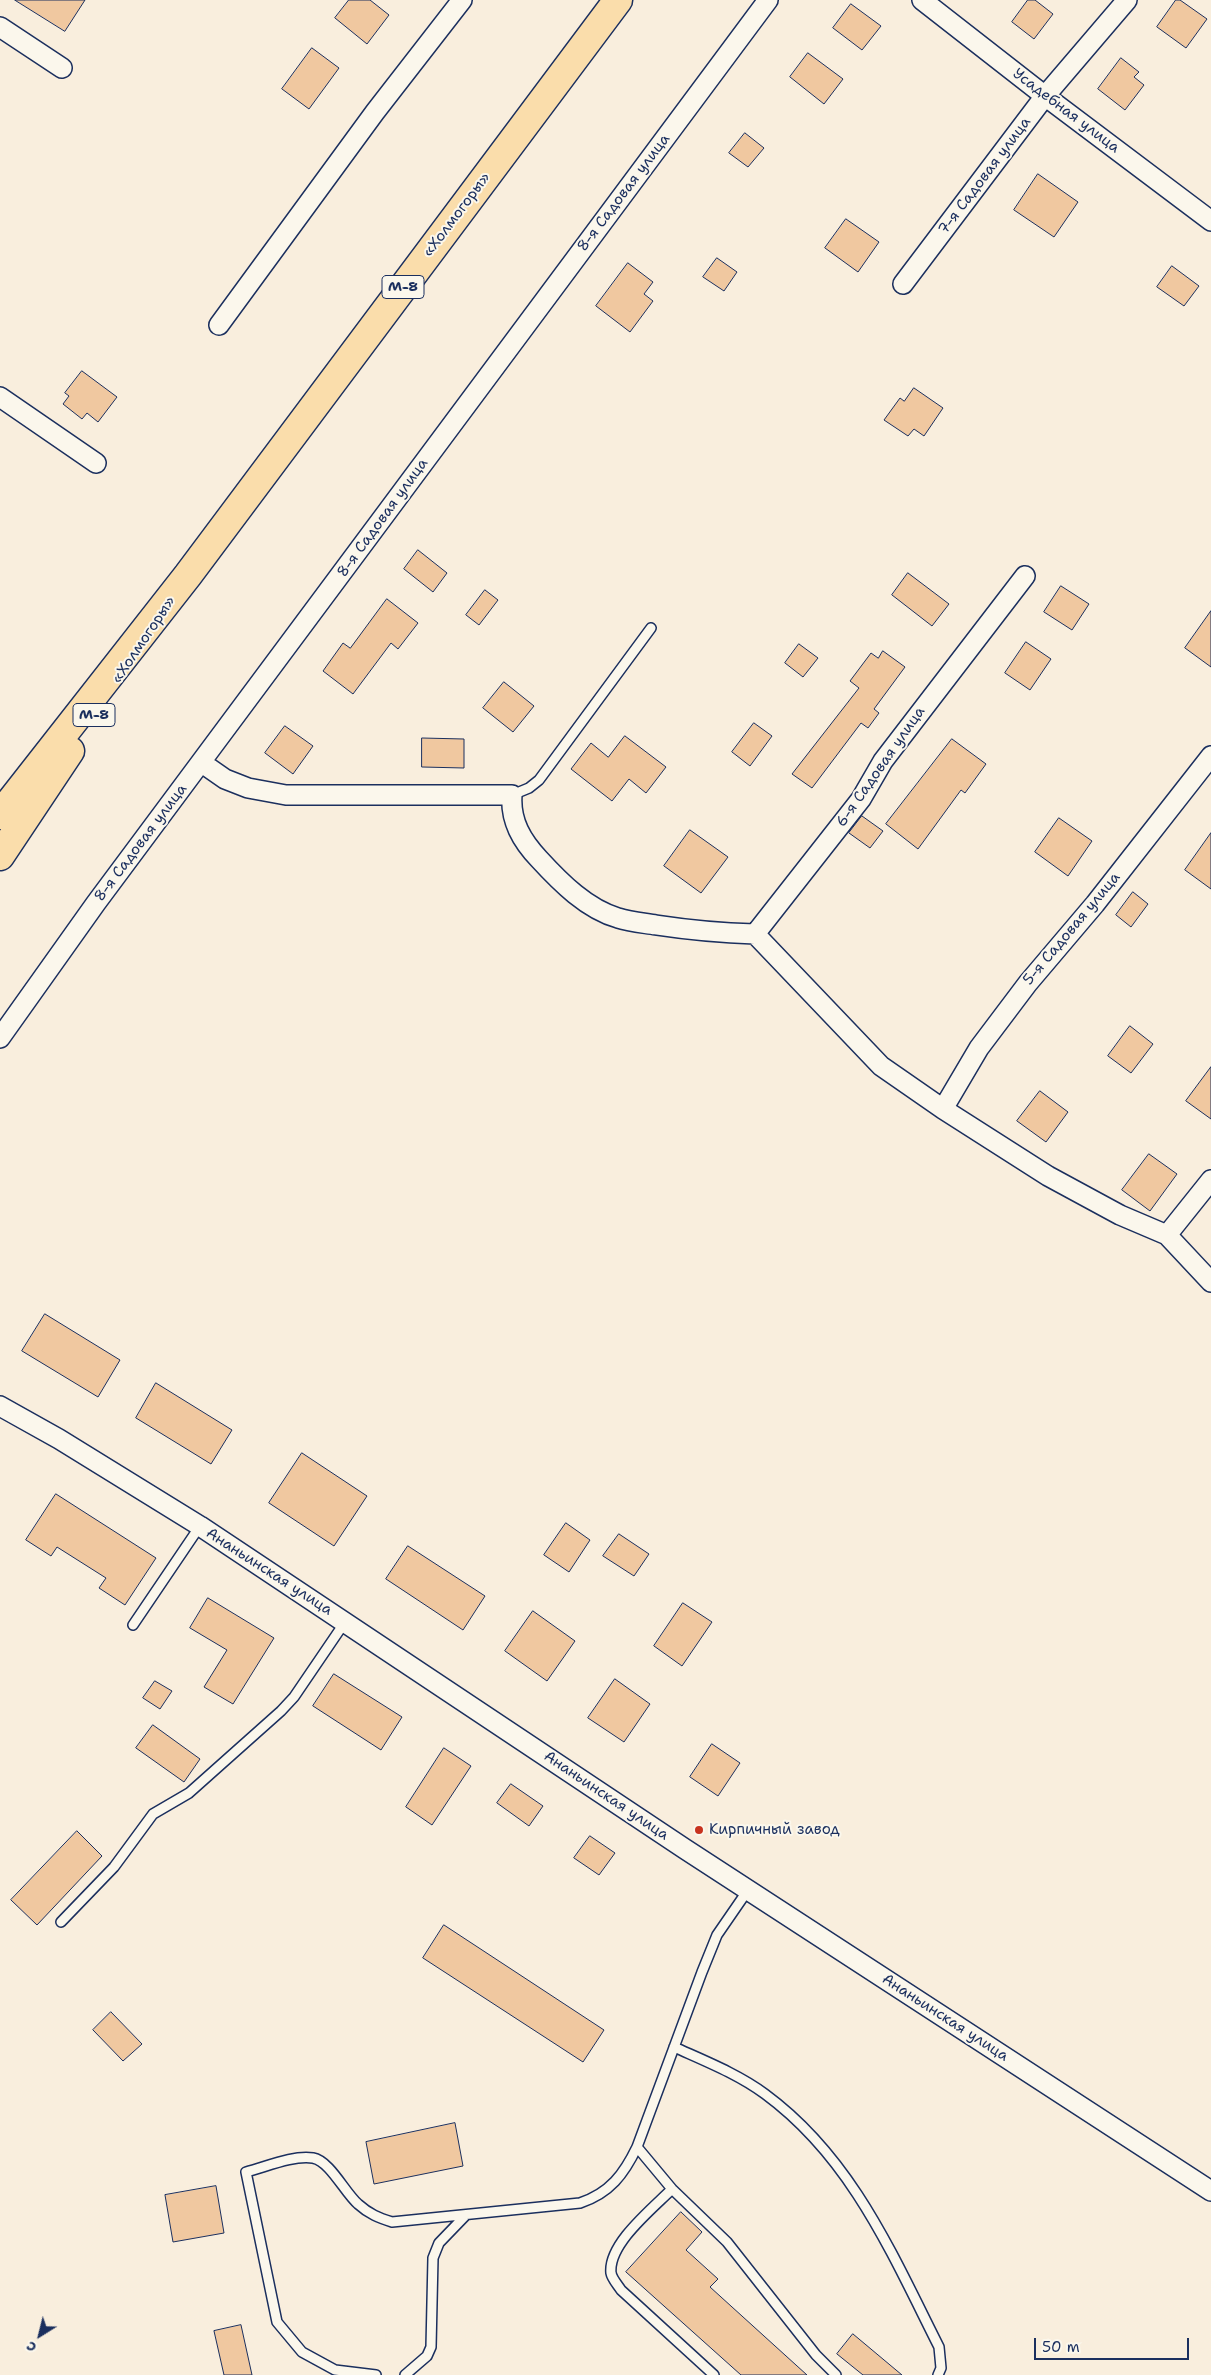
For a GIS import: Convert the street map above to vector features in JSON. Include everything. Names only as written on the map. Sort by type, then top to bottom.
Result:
[{"type":"highway","name":"«Холмогоры»","points":[[0,815],[188,575],[618,0]]},
{"type":"highway","name":"«Холмогоры»","points":[[0,856],[188,575]]},
{"type":"street","points":[[219,324],[375,112],[462,0]]},
{"type":"street","name":"8-я Садовая улица","points":[[0,1038],[96,903],[768,0]]},
{"type":"street","name":"Усадебная улица","points":[[922,0],[1045,96],[1211,221]]},
{"type":"street","name":"7-я Садовая улица","points":[[903,284],[1045,96],[1127,0]]},
{"type":"street","points":[[0,27],[62,68]]},
{"type":"street","points":[[0,397],[96,463]]},
{"type":"street","name":"6-я Садовая улица","points":[[755,934],[861,799],[883,760],[1025,576]]},
{"type":"street","name":"5-я Садовая улица","points":[[943,1109],[979,1048],[1028,983],[1095,904],[1211,756]]},
{"type":"street","points":[[202,763],[225,779],[248,788],[286,795],[512,795],[511,812],[519,832],[558,880],[591,905],[618,918],[645,923],[705,932],[755,934],[881,1066],[943,1109],[1048,1176],[1087,1198],[1167,1235],[1211,1282]]},
{"type":"street","points":[[1167,1235],[1211,1180]]},
{"type":"street","name":"Ананьинская улица","points":[[0,1406],[59,1439],[200,1526],[748,1890],[1211,2191]]},
{"type":"lane","points":[[512,795],[529,788],[540,780],[652,628]]},
{"type":"lane","points":[[133,1625],[200,1526]]},
{"type":"lane","points":[[61,1922],[114,1867],[153,1814],[189,1793],[281,1711],[294,1697],[345,1622]]},
{"type":"lane","points":[[376,2375],[335,2370],[302,2352],[277,2322],[246,2172],[302,2158],[316,2158],[328,2167],[357,2204],[374,2217],[392,2222],[580,2203],[598,2198],[613,2186],[626,2170],[637,2147],[702,1972],[718,1935],[748,1890]]},
{"type":"lane","points":[[674,2047],[730,2073],[764,2094],[807,2129],[848,2178],[876,2224],[939,2347],[942,2368],[938,2375]]},
{"type":"lane","points":[[637,2147],[672,2189],[727,2242],[816,2355],[836,2375]]},
{"type":"lane","points":[[672,2189],[617,2246],[611,2260],[611,2275],[621,2290],[714,2375]]},
{"type":"lane","points":[[405,2375],[427,2356],[431,2347],[433,2258],[439,2243],[466,2215]]},
{"type":"building","points":[[15,0],[85,0],[65,31]]},
{"type":"building","points":[[349,0],[370,0],[389,15],[367,44],[335,18]]},
{"type":"building","points":[[1028,0],[1035,0],[1053,14],[1034,39],[1012,22]]},
{"type":"building","points":[[1176,0],[1180,0],[1207,19],[1186,48],[1157,27]]},
{"type":"building","points":[[851,4],[881,26],[862,50],[833,28]]},
{"type":"building","points":[[312,48],[339,68],[309,109],[282,89]]},
{"type":"building","points":[[808,53],[843,79],[824,104],[790,77]]},
{"type":"building","points":[[1121,58],[1139,72],[1134,77],[1144,85],[1125,110],[1098,89]]},
{"type":"building","points":[[745,133],[764,148],[748,167],[729,153]]},
{"type":"building","points":[[1038,174],[1078,202],[1054,237],[1014,210]]},
{"type":"building","points":[[846,219],[879,242],[858,272],[825,248]]},
{"type":"building","points":[[717,258],[737,272],[724,291],[703,277]]},
{"type":"building","points":[[628,263],[653,282],[644,294],[653,301],[630,332],[596,306]]},
{"type":"building","points":[[1172,266],[1199,286],[1184,306],[1157,287]]},
{"type":"building","points":[[82,371],[117,397],[98,422],[87,413],[82,419],[63,404],[69,396],[65,393]]},
{"type":"building","points":[[914,388],[943,408],[924,436],[914,429],[908,436],[884,420],[900,398],[904,401]]},
{"type":"building","points":[[418,550],[447,573],[433,592],[404,569]]},
{"type":"building","points":[[908,573],[949,604],[932,626],[892,595]]},
{"type":"building","points":[[1061,586],[1089,604],[1072,630],[1044,612]]},
{"type":"building","points":[[485,590],[498,600],[479,625],[466,615]]},
{"type":"building","points":[[387,599],[418,623],[398,649],[391,643],[353,694],[323,671],[343,643],[350,648]]},
{"type":"building","points":[[1211,611],[1211,667],[1185,648]]},
{"type":"building","points":[[1026,642],[1051,659],[1030,690],[1005,673]]},
{"type":"building","points":[[799,644],[818,658],[803,677],[785,663]]},
{"type":"building","points":[[883,651],[905,667],[874,709],[879,713],[868,728],[861,723],[812,788],[792,774],[859,688],[850,681],[871,653],[878,658]]},
{"type":"building","points":[[504,682],[534,706],[513,732],[483,708]]},
{"type":"building","points":[[754,723],[772,736],[750,766],[732,752]]},
{"type":"building","points":[[285,726],[313,746],[293,774],[265,753]]},
{"type":"building","points":[[625,736],[666,767],[646,793],[629,779],[612,801],[571,769],[591,743],[608,757]]},
{"type":"building","points":[[422,738],[464,739],[464,768],[422,767]]},
{"type":"building","points":[[952,739],[986,764],[965,793],[961,790],[918,849],[886,824]]},
{"type":"building","points":[[862,816],[883,831],[870,848],[849,833]]},
{"type":"building","points":[[1059,818],[1092,841],[1068,876],[1035,852]]},
{"type":"building","points":[[690,830],[728,857],[701,893],[664,866]]},
{"type":"building","points":[[1211,833],[1211,889],[1185,870]]},
{"type":"building","points":[[1133,892],[1148,904],[1131,927],[1116,915]]},
{"type":"building","points":[[1130,1026],[1153,1044],[1131,1073],[1108,1056]]},
{"type":"building","points":[[1211,1067],[1211,1119],[1186,1101]]},
{"type":"building","points":[[1040,1091],[1068,1112],[1046,1142],[1017,1121]]},
{"type":"building","points":[[1149,1154],[1177,1174],[1150,1211],[1122,1190]]},
{"type":"building","points":[[45,1314],[120,1360],[98,1397],[22,1351]]},
{"type":"building","points":[[156,1383],[232,1430],[211,1464],[136,1418]]},
{"type":"building","points":[[302,1453],[367,1496],[334,1546],[269,1503]]},
{"type":"building","points":[[56,1494],[156,1558],[125,1605],[99,1588],[106,1578],[57,1547],[51,1556],[26,1540]]},
{"type":"building","points":[[566,1523],[590,1540],[569,1572],[544,1555]]},
{"type":"building","points":[[619,1534],[649,1554],[634,1576],[603,1556]]},
{"type":"building","points":[[408,1546],[485,1596],[463,1630],[386,1579]]},
{"type":"building","points":[[208,1598],[274,1638],[233,1704],[204,1687],[227,1650],[190,1628]]},
{"type":"building","points":[[683,1603],[712,1622],[682,1666],[654,1646]]},
{"type":"building","points":[[533,1611],[575,1641],[547,1681],[505,1651]]},
{"type":"building","points":[[334,1674],[402,1717],[381,1750],[313,1706]]},
{"type":"building","points":[[615,1679],[650,1704],[624,1742],[588,1718]]},
{"type":"building","points":[[155,1681],[172,1691],[160,1709],[143,1698]]},
{"type":"building","points":[[153,1725],[200,1759],[184,1782],[136,1748]]},
{"type":"building","points":[[712,1744],[740,1763],[718,1796],[690,1777]]},
{"type":"building","points":[[444,1748],[471,1766],[432,1825],[406,1807]]},
{"type":"building","points":[[511,1784],[543,1806],[529,1826],[497,1803]]},
{"type":"building","points":[[77,1831],[102,1856],[37,1925],[11,1900]]},
{"type":"building","points":[[590,1836],[615,1853],[599,1875],[574,1858]]},
{"type":"building","points":[[444,1925],[604,2030],[583,2062],[423,1958]]},
{"type":"building","points":[[111,2012],[142,2044],[123,2061],[93,2030]]},
{"type":"building","points":[[455,2123],[463,2166],[374,2184],[366,2142]]},
{"type":"building","points":[[216,2186],[224,2233],[173,2242],[165,2195]]},
{"type":"building","points":[[681,2212],[702,2232],[686,2250],[718,2279],[710,2287],[807,2375],[741,2375],[626,2272]]},
{"type":"building","points":[[241,2325],[252,2375],[224,2375],[214,2331]]},
{"type":"building","points":[[853,2334],[902,2375],[863,2375],[837,2354]]},
{"type":"place","name":"Кирпичный завод","points":[[699,1830]]}]
